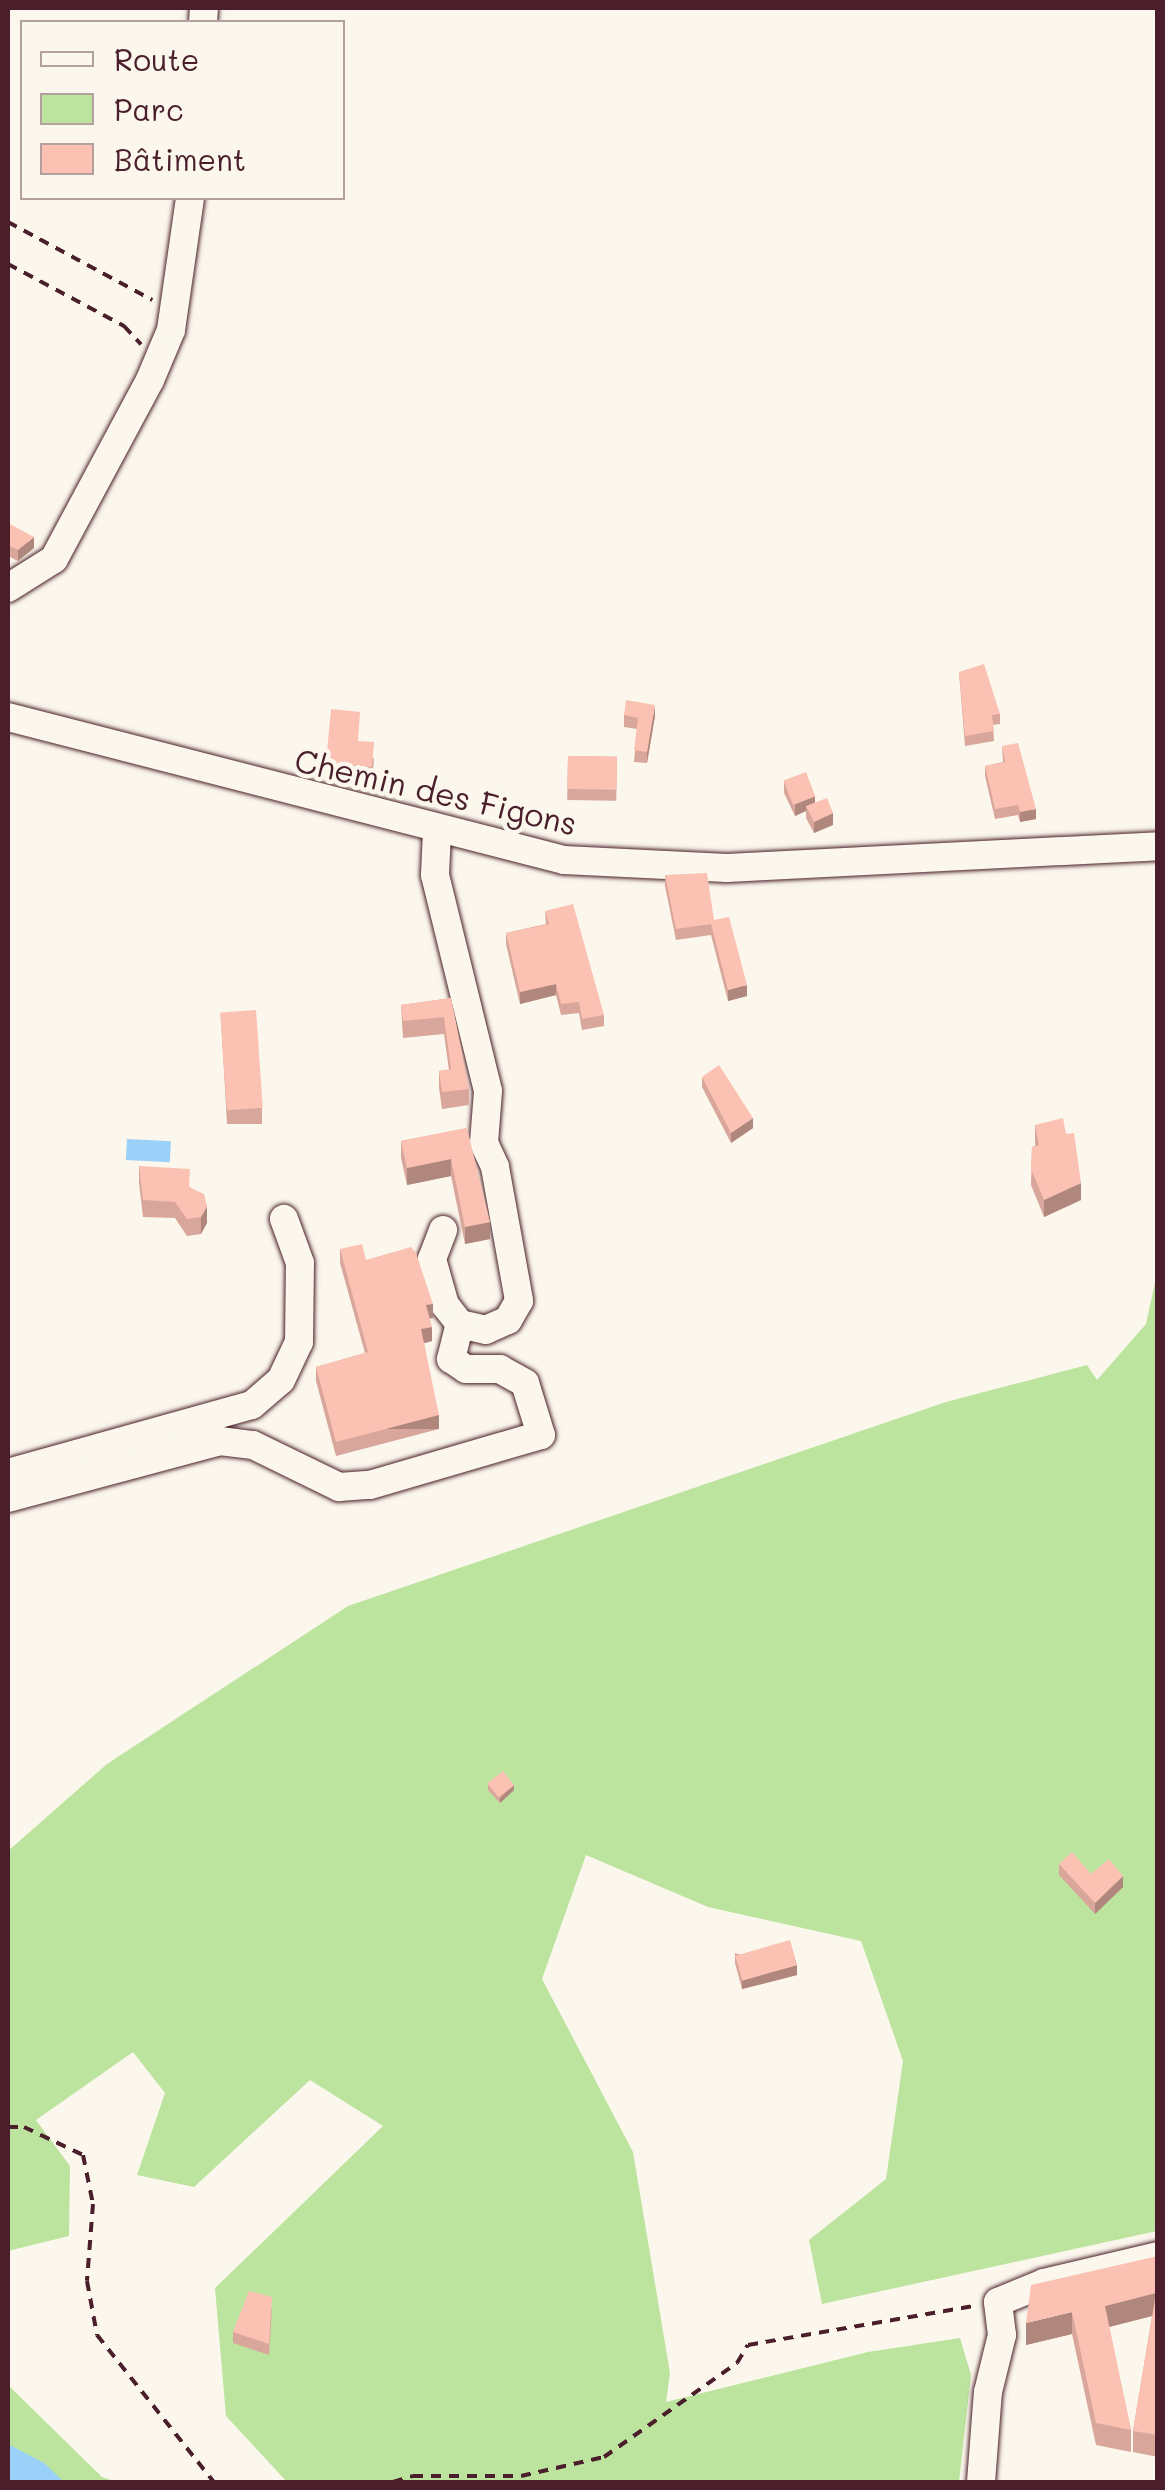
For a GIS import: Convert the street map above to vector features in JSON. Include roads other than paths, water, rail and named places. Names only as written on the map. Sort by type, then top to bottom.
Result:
[{"type":"street","points":[[8,588],[54,559],[154,370],[175,309],[190,200]]},
{"type":"street","name":"Chemin des Figons","points":[[8,717],[529,855],[661,867],[1158,846]]},
{"type":"street","points":[[437,831],[435,875],[488,1091],[484,1143],[495,1167],[518,1301],[508,1320],[486,1330],[460,1324],[445,1305],[432,1258],[442,1230]]},
{"type":"street","points":[[8,1473],[252,1405],[282,1380],[299,1342],[300,1264],[284,1219]]},
{"type":"street","points":[[8,1498],[220,1441],[253,1445],[339,1488],[370,1485],[541,1434],[525,1383],[500,1369],[466,1369],[451,1359],[460,1324]]},
{"type":"street","points":[[980,2482],[988,2392],[1002,2335],[998,2302],[1044,2284],[1158,2256]]},
{"type":"water","points":[[127,1139],[171,1141],[170,1162],[126,1160]]},
{"type":"water","points":[[8,2444],[44,2463],[64,2482],[8,2482]]}]
